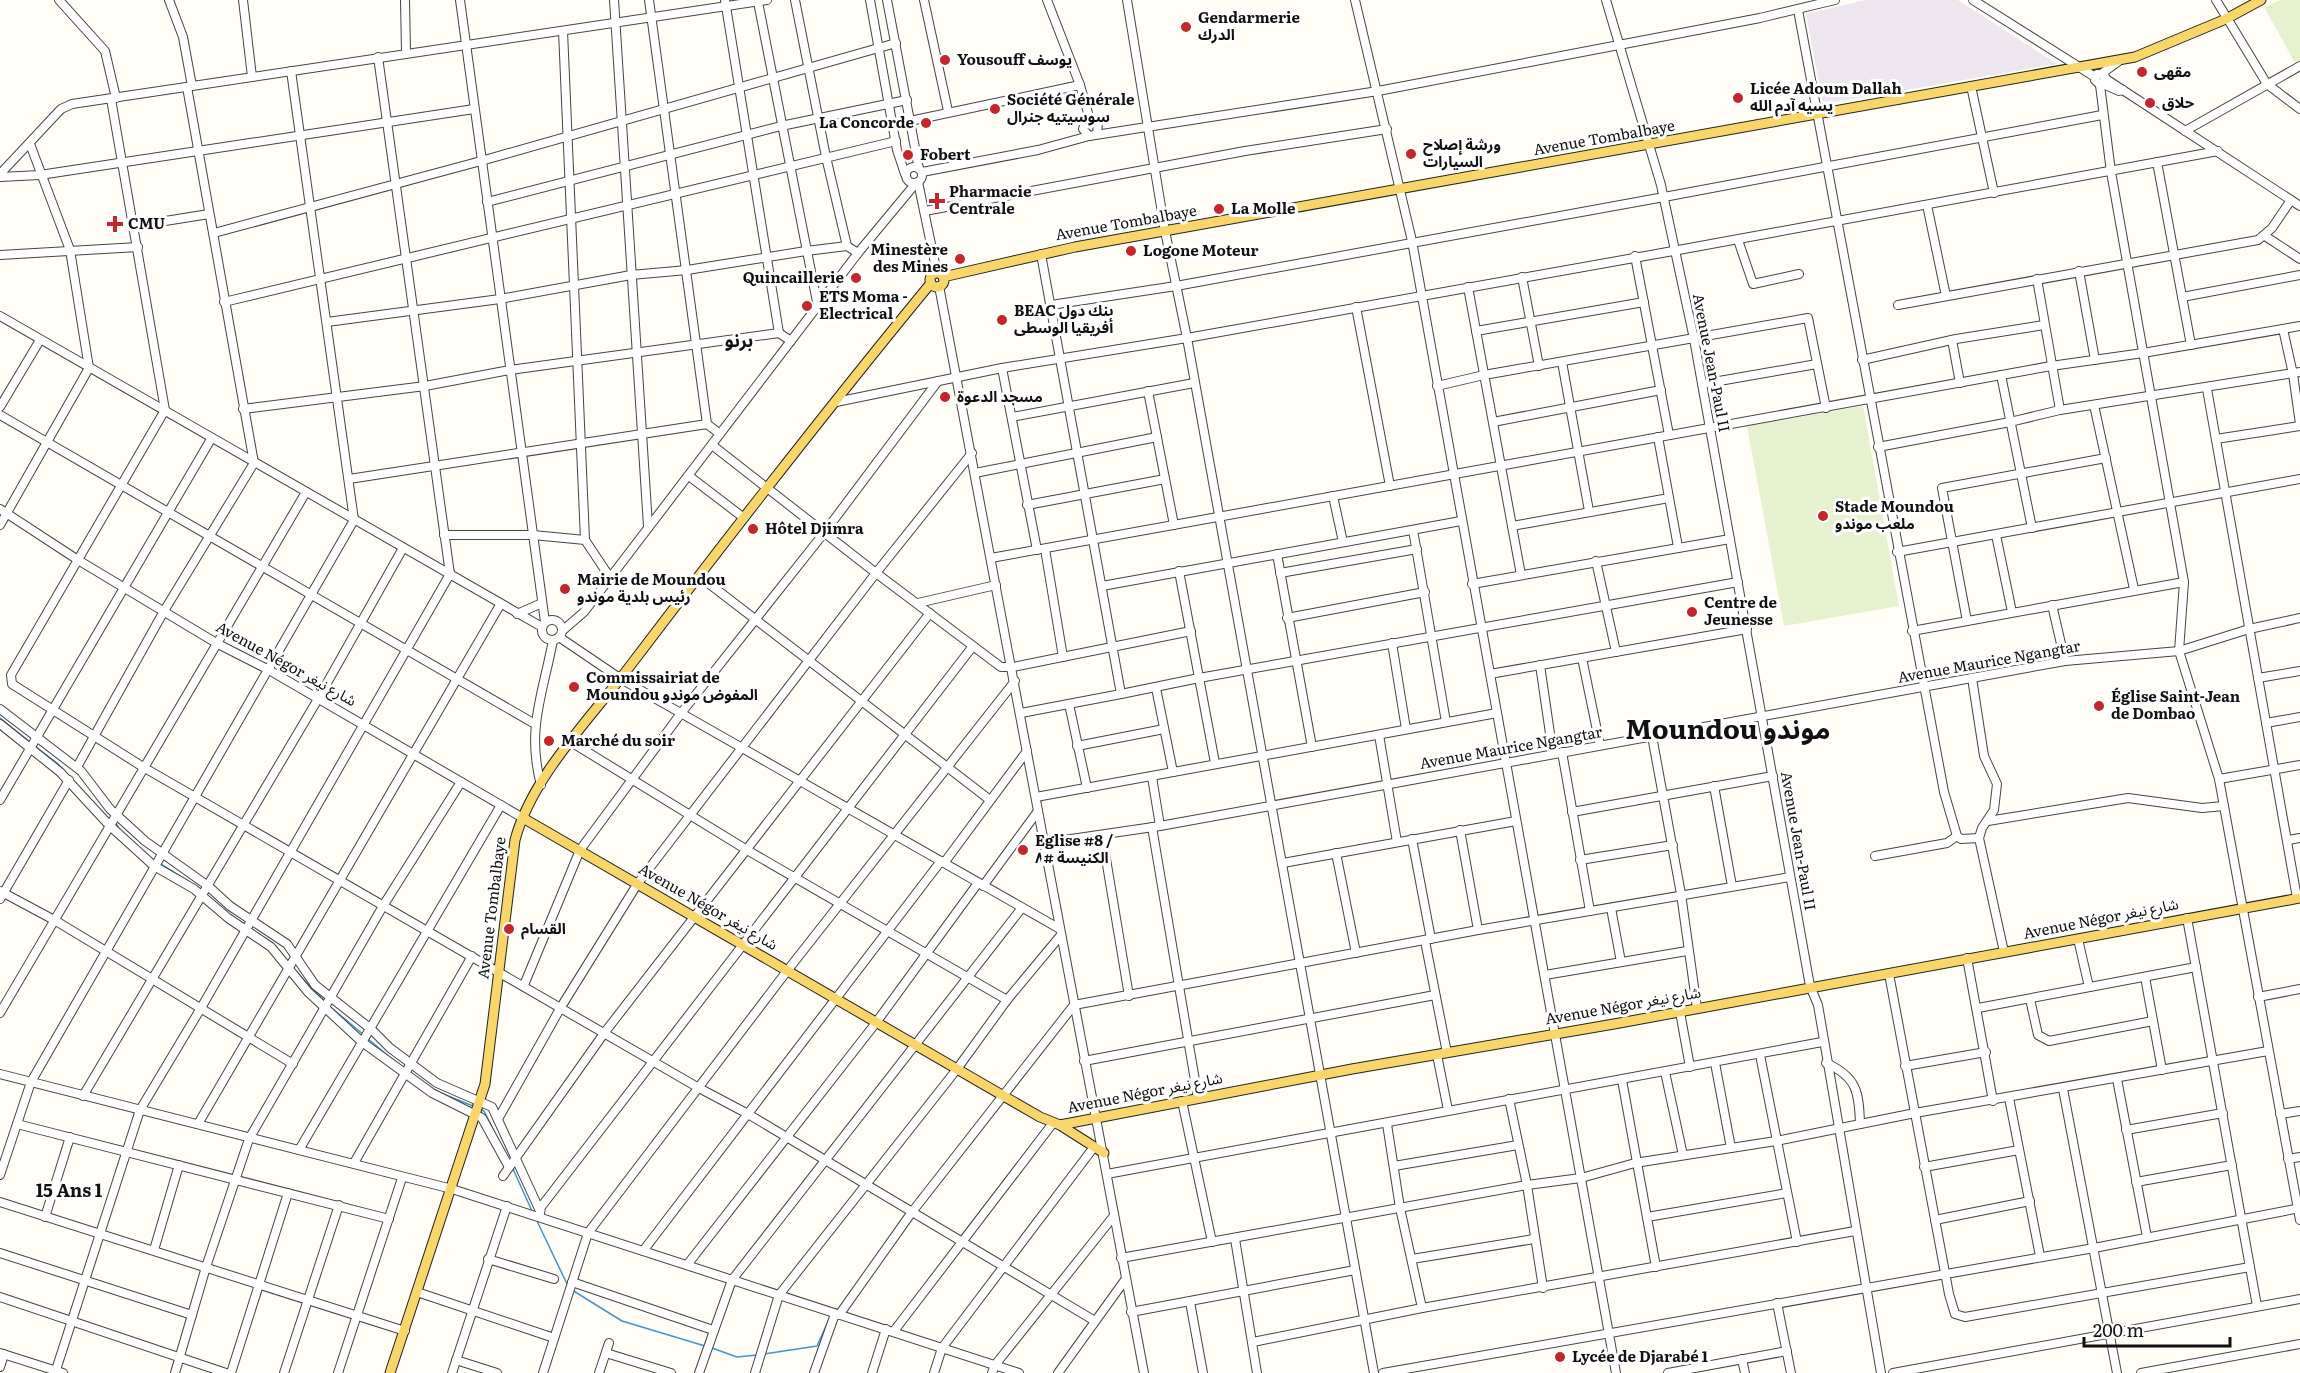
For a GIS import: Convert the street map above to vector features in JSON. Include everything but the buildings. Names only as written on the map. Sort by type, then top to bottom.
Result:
[{"type":"main road","name":"Avenue Tombalbaye","points":[[390,1373],[479,1103],[488,1064],[515,840],[523,818],[541,785],[571,742],[767,488],[937,280],[1041,254],[1165,231],[1402,190],[2078,66],[2118,62],[2159,50],[2261,0]]},
{"type":"main road","name":"Avenue Négor شارع نيغر","points":[[523,818],[914,1046],[1057,1124],[1321,1074],[1680,1012],[1810,986],[1889,974],[2299,898]]},
{"type":"main road","points":[[1057,1124],[1104,1153]]},
{"type":"street","points":[[58,0],[105,51],[165,410],[11,675],[12,684],[53,707],[143,767],[699,1088],[748,1114],[1095,1322]]},
{"type":"street","points":[[77,767],[164,611],[254,463],[198,151],[183,37],[170,0]]},
{"type":"street","points":[[243,0],[252,77]]},
{"type":"street","points":[[405,0],[406,52]]},
{"type":"street","points":[[460,0],[542,603],[544,637],[558,636],[621,679],[742,746],[1061,932]]},
{"type":"street","points":[[614,0],[635,354],[648,526]]},
{"type":"street","points":[[649,0],[707,424],[720,434]]},
{"type":"street","points":[[0,176],[66,106],[406,52],[615,23],[725,3],[767,0]]},
{"type":"street","points":[[795,0],[826,158],[847,246]]},
{"type":"street","points":[[870,0],[896,141],[906,176],[917,183]]},
{"type":"street","points":[[887,0],[920,170],[917,183],[925,211],[1013,667],[1084,1061],[1104,1153],[1113,1217],[1144,1373]]},
{"type":"street","points":[[924,0],[948,111]]},
{"type":"street","points":[[1047,0],[1080,85],[1090,120]]},
{"type":"street","points":[[1127,0],[1165,231],[1187,338],[1374,1373]]},
{"type":"street","points":[[1355,0],[1402,190],[1412,242],[1452,474],[1556,1034],[1616,1373]]},
{"type":"street","name":"Avenue Jean-Paul II","points":[[1606,0],[1664,197],[1673,251],[1694,339],[1748,629],[1810,986],[1818,1005],[1822,1042],[1881,1373]]},
{"type":"street","points":[[898,202],[909,168],[920,170],[1038,150],[1093,135],[1150,129],[1378,91],[1798,10],[1835,0]]},
{"type":"street","points":[[1973,0],[2078,66],[2123,90],[2300,206]]},
{"type":"street","points":[[2216,0],[2267,84],[2300,109]]},
{"type":"street","points":[[758,2],[818,307]]},
{"type":"street","points":[[725,3],[779,333]]},
{"type":"street","points":[[1798,10],[1819,113],[1912,631],[1944,792],[1957,836]]},
{"type":"street","points":[[563,31],[575,361],[585,540],[609,576]]},
{"type":"street","points":[[214,233],[481,161],[896,44]]},
{"type":"street","points":[[0,1367],[2,1353],[58,1372],[71,1321],[140,1110],[450,574],[378,57]]},
{"type":"street","points":[[2118,62],[2102,79],[2102,115],[2184,582],[2179,651],[2219,779],[2300,1220]]},
{"type":"street","points":[[2185,131],[2300,66]]},
{"type":"street","points":[[0,1175],[31,1082],[354,520],[339,397],[291,71]]},
{"type":"street","points":[[910,121],[948,111],[1080,85]]},
{"type":"street","points":[[1971,86],[1994,193]]},
{"type":"street","points":[[487,202],[782,126],[907,100]]},
{"type":"street","points":[[0,176],[40,175],[474,109]]},
{"type":"street","points":[[1051,305],[1176,286],[2102,115]]},
{"type":"street","points":[[1090,120],[1083,127],[1093,135]]},
{"type":"street","points":[[1090,120],[1098,123],[1093,135]]},
{"type":"street","points":[[925,211],[1155,168],[1387,129]]},
{"type":"street","points":[[224,302],[321,281],[896,141]]},
{"type":"street","points":[[0,525],[3,512],[89,368],[70,250],[30,144]]},
{"type":"street","points":[[836,402],[957,376],[1187,338],[1635,256],[1738,240],[2218,151]]},
{"type":"street","points":[[2157,162],[2191,345]]},
{"type":"street","points":[[558,636],[584,612],[609,576],[689,476],[858,253],[898,202],[917,183]]},
{"type":"street","points":[[1898,305],[2173,253],[2258,240],[2265,236],[2291,200]]},
{"type":"street","points":[[1927,206],[1946,296]]},
{"type":"street","points":[[134,226],[210,214]]},
{"type":"street","points":[[2265,236],[2300,260]]},
{"type":"street","points":[[1738,240],[1753,284],[1799,274]]},
{"type":"street","points":[[327,322],[500,299],[631,275],[687,270],[806,251],[847,246],[858,253]]},
{"type":"street","points":[[0,255],[138,248]]},
{"type":"street","points":[[1041,254],[1121,694]]},
{"type":"street","points":[[1635,256],[1669,435]]},
{"type":"street","points":[[2079,271],[2095,360]]},
{"type":"street","points":[[2182,297],[2300,275]]},
{"type":"street","points":[[1522,277],[1539,366]]},
{"type":"street","points":[[2037,279],[2060,410]]},
{"type":"street","points":[[1468,287],[1521,575]]},
{"type":"street","points":[[1476,331],[1644,302]]},
{"type":"street","points":[[1356,308],[1390,486]]},
{"type":"street","points":[[0,316],[450,574],[500,605],[543,625],[556,621],[558,636],[535,724],[534,760],[541,785]]},
{"type":"street","points":[[1437,386],[1484,375],[1808,318],[1826,408]]},
{"type":"street","points":[[1862,360],[1953,340],[2044,325]]},
{"type":"street","points":[[991,558],[2051,366],[2300,326]]},
{"type":"street","points":[[2216,439],[2300,425],[2297,373],[2283,329]]},
{"type":"street","points":[[243,409],[425,386],[510,370],[779,333],[792,341]]},
{"type":"street","points":[[0,407],[40,340]]},
{"type":"street","points":[[1953,340],[1960,383]]},
{"type":"street","points":[[1562,362],[1589,511]]},
{"type":"street","points":[[1702,384],[1817,364]]},
{"type":"street","points":[[1002,368],[1027,505],[1041,549],[1063,657]]},
{"type":"street","points":[[1878,447],[2060,410],[2207,389],[2297,373]]},
{"type":"street","points":[[2001,375],[2032,528]]},
{"type":"street","points":[[524,985],[580,850],[682,712],[824,533],[939,381]]},
{"type":"street","points":[[1012,417],[1194,384]]},
{"type":"street","points":[[2207,389],[2274,770],[2299,898]]},
{"type":"street","points":[[1493,422],[1661,390]]},
{"type":"street","points":[[1148,392],[1174,525]]},
{"type":"street","points":[[2094,405],[2134,589]]},
{"type":"street","points":[[0,415],[122,486],[170,511],[406,652],[535,724]]},
{"type":"street","points":[[349,479],[707,424]]},
{"type":"street","points":[[975,472],[1079,454],[1157,437]]},
{"type":"street","points":[[1658,437],[1678,547]]},
{"type":"street","points":[[0,800],[122,586],[170,511],[211,439]]},
{"type":"street","points":[[712,445],[1001,667],[1013,667],[1191,631]]},
{"type":"street","points":[[498,1119],[561,1007],[638,883],[809,659],[972,453]]},
{"type":"street","points":[[1966,621],[1942,488],[2106,458]]},
{"type":"street","points":[[689,476],[744,518]]},
{"type":"street","points":[[1027,505],[1165,479]]},
{"type":"street","points":[[1897,552],[2300,479]]},
{"type":"street","points":[[1,1007],[56,921],[112,820],[306,492]]},
{"type":"street","points":[[1333,496],[1343,542]]},
{"type":"street","points":[[1512,526],[1669,498]]},
{"type":"street","name":"Avenue Négor شارع نيغر","points":[[3,512],[78,561],[218,644],[269,670],[523,818]]},
{"type":"street","points":[[1102,586],[1461,521]]},
{"type":"street","points":[[1413,530],[1446,722]]},
{"type":"street","points":[[444,535],[533,535],[585,540]]},
{"type":"street","points":[[1996,535],[2012,612]]},
{"type":"street","points":[[1472,584],[1730,539]]},
{"type":"street","points":[[83,1096],[318,699],[403,548]]},
{"type":"street","points":[[1280,573],[1417,549]]},
{"type":"street","points":[[1277,554],[1312,747]]},
{"type":"street","points":[[1596,561],[1616,652]]},
{"type":"street","points":[[1179,571],[1215,763]]},
{"type":"street","points":[[699,576],[990,800]]},
{"type":"street","points":[[1021,713],[1199,678],[1738,582]]},
{"type":"street","points":[[1912,631],[2134,589],[2184,582]]},
{"type":"street","points":[[918,603],[996,585]]},
{"type":"street","points":[[1287,618],[1425,592]]},
{"type":"street","points":[[517,614],[542,603]]},
{"type":"street","points":[[2052,604],[2066,661]]},
{"type":"street","points":[[198,1124],[500,605]]},
{"type":"street","points":[[509,1168],[605,1032],[930,613]]},
{"type":"street","name":"Avenue Maurice Ngangtar","points":[[1044,843],[1156,826],[1388,785],[1505,761],[2066,661],[2179,651],[2249,629],[2300,618]]},
{"type":"street","points":[[1490,674],[1748,629]]},
{"type":"street","points":[[1392,644],[1406,729]]},
{"type":"street","points":[[540,1215],[653,1061],[974,646]]},
{"type":"street","points":[[1582,658],[1600,745]]},
{"type":"street","points":[[1540,665],[1557,753],[1572,812],[1590,911]]},
{"type":"street","points":[[2258,678],[2300,671]]},
{"type":"street","points":[[1972,678],[1984,756],[1997,784],[1994,810],[1982,828],[1979,838],[2004,952]]},
{"type":"street","points":[[543,1373],[588,1233],[787,971],[842,905],[947,766],[1015,681]]},
{"type":"street","points":[[1156,688],[1173,772]]},
{"type":"street","points":[[1069,704],[1087,788]]},
{"type":"street","points":[[0,709],[77,767],[112,820],[207,887],[230,906],[271,947],[293,962],[363,1041],[408,1070],[479,1103],[486,1102],[492,1107],[498,1119],[509,1168]]},
{"type":"street","points":[[1036,797],[1497,713]]},
{"type":"street","points":[[2266,723],[2300,717]]},
{"type":"street","points":[[0,724],[69,780],[112,820],[154,866],[248,924],[287,944],[308,992],[328,1002],[370,1030],[432,1093],[476,1114],[487,1122],[509,1168],[540,1215]]},
{"type":"street","points":[[1077,746],[1164,729]]},
{"type":"street","points":[[1379,735],[1397,842]]},
{"type":"street","points":[[1652,736],[1673,845],[1697,1008]]},
{"type":"street","points":[[571,742],[631,781],[794,878],[1007,1000]]},
{"type":"street","points":[[643,1251],[1027,751]]},
{"type":"street","points":[[2219,779],[2300,765]]},
{"type":"street","points":[[1572,812],[1773,776]]},
{"type":"street","points":[[1152,777],[1156,826],[1198,1098]]},
{"type":"street","points":[[69,780],[1,894],[56,921],[293,1064]]},
{"type":"street","points":[[175,1373],[206,1266],[249,1139],[383,906],[461,782]]},
{"type":"street","points":[[1714,786],[1732,886]]},
{"type":"street","points":[[1988,821],[2128,798],[2202,807],[2224,806]]},
{"type":"street","points":[[299,1150],[501,806]]},
{"type":"street","points":[[687,1265],[1038,811]]},
{"type":"street","points":[[1283,863],[1516,821]]},
{"type":"street","points":[[1460,830],[1478,930]]},
{"type":"street","points":[[1102,835],[1129,996]]},
{"type":"street","points":[[1957,836],[1979,838]]},
{"type":"street","points":[[1875,856],[1947,843],[1957,836]]},
{"type":"street","points":[[2288,840],[2300,838]]},
{"type":"street","points":[[1412,839],[1435,995],[1447,1053]]},
{"type":"street","points":[[1580,860],[1673,845]]},
{"type":"street","points":[[1336,853],[1356,953]]},
{"type":"street","points":[[814,1373],[837,1314],[912,1212],[1005,1097],[1074,1005],[1478,930],[1790,877]]},
{"type":"street","points":[[1611,908],[1621,962]]},
{"type":"street","points":[[699,1373],[712,1330],[732,1280],[1021,909]]},
{"type":"street","points":[[2187,918],[2257,1306]]},
{"type":"street","points":[[755,1373],[779,1295],[957,1070],[1007,1000],[1061,932]]},
{"type":"street","points":[[2078,939],[2089,987]]},
{"type":"street","points":[[1545,975],[1687,951]]},
{"type":"street","points":[[354,1163],[472,956]]},
{"type":"street","points":[[1967,958],[1994,1101]]},
{"type":"street","points":[[1978,1008],[2196,967]]},
{"type":"street","points":[[1889,974],[1945,1273],[1953,1312],[1959,1317],[2250,1267]]},
{"type":"street","points":[[2145,977],[2162,1070]]},
{"type":"street","points":[[2258,997],[2300,989]]},
{"type":"street","points":[[1084,1061],[1435,995]]},
{"type":"street","points":[[2030,999],[2038,1035],[2049,1041],[2153,1021]]},
{"type":"street","points":[[1680,1012],[1690,1067]]},
{"type":"street","points":[[1107,1174],[1822,1042]]},
{"type":"street","points":[[1121,1258],[1527,1185],[1581,1178],[1635,1163],[1776,1141],[1915,1113],[2063,1089],[2268,1051]]},
{"type":"street","points":[[1905,1066],[1986,1052]]},
{"type":"street","points":[[1437,1055],[1448,1110]]},
{"type":"street","points":[[1760,1055],[1797,1242]]},
{"type":"street","points":[[1715,1063],[1731,1148]]},
{"type":"street","points":[[1826,1063],[1844,1072],[1855,1086],[1860,1103],[1860,1124]]},
{"type":"street","points":[[1665,1072],[1683,1155]]},
{"type":"street","points":[[0,1074],[249,1139],[354,1163],[540,1215],[588,1233],[890,1330],[994,1369],[1019,1373]]},
{"type":"street","points":[[2117,1079],[2147,1237]]},
{"type":"street","points":[[1622,1080],[1635,1163],[1656,1267]]},
{"type":"street","points":[[2063,1089],[2117,1373]]},
{"type":"street","points":[[2010,1098],[2040,1256]]},
{"type":"street","points":[[1509,1099],[1527,1185],[1543,1288]]},
{"type":"street","points":[[1182,1101],[1212,1242]]},
{"type":"street","points":[[2280,1114],[2300,1111]]},
{"type":"street","points":[[2126,1130],[2223,1113]]},
{"type":"street","points":[[16,1124],[389,1219]]},
{"type":"street","points":[[872,1373],[890,1330],[1057,1124]]},
{"type":"street","points":[[1387,1124],[1400,1208],[1422,1308]]},
{"type":"street","points":[[45,1217],[70,1137]]},
{"type":"street","points":[[1394,1166],[1518,1145]]},
{"type":"street","points":[[934,1373],[942,1348],[1094,1148]]},
{"type":"street","points":[[1924,1167],[2019,1150]]},
{"type":"street","points":[[2288,1160],[2300,1157]]},
{"type":"street","points":[[154,1250],[179,1165]]},
{"type":"street","points":[[2136,1182],[2232,1165]]},
{"type":"street","points":[[338,1373],[402,1178]]},
{"type":"street","points":[[1647,1217],[1787,1192]]},
{"type":"street","points":[[231,1373],[288,1193]]},
{"type":"street","points":[[1935,1220],[2030,1201]]},
{"type":"street","points":[[0,1202],[405,1331]]},
{"type":"street","points":[[284,1373],[339,1205]]},
{"type":"street","points":[[452,1373],[507,1206]]},
{"type":"street","points":[[1383,1373],[2094,1248],[2299,1208]]},
{"type":"street","points":[[994,1369],[1113,1217]]},
{"type":"street","points":[[1253,1342],[1422,1308],[1855,1231]]},
{"type":"street","points":[[1235,1239],[1257,1373]]},
{"type":"street","points":[[1412,1259],[1534,1239]]},
{"type":"street","points":[[0,1254],[192,1315]]},
{"type":"street","points":[[488,1259],[554,1279]]},
{"type":"street","points":[[1131,1312],[1355,1270]]},
{"type":"street","points":[[1058,1373],[1125,1280]]},
{"type":"street","points":[[571,1283],[712,1330]]},
{"type":"street","points":[[417,1292],[554,1338]]},
{"type":"street","points":[[0,1297],[226,1373]]},
{"type":"street","points":[[1893,1373],[2300,1299]]},
{"type":"street","points":[[1190,1302],[1203,1373]]},
{"type":"street","points":[[1777,1303],[1791,1373]]},
{"type":"street","points":[[599,1373],[609,1343]]},
{"type":"street","points":[[2141,1373],[2300,1344]]},
{"type":"street","points":[[1668,1373],[1787,1351]]},
{"type":"street","points":[[606,1353],[671,1373]]},
{"type":"street","points":[[1742,1359],[1745,1373]]},
{"type":"street","points":[[456,1360],[497,1373]]},
{"type":"shaded area","points":[[1866,0],[1958,0],[2057,64],[1823,104],[1806,14]]},
{"type":"green space","points":[[2280,0],[2300,0],[2300,60],[2295,63],[2264,7]]},
{"type":"green space","name":"Stade Moundou ملعب موندو","points":[[1863,406],[1899,606],[1784,626],[1747,426]]},
{"type":"waterway","points":[[0,718],[30,742]]},
{"type":"waterway","points":[[36,747],[57,763],[74,782]]},
{"type":"waterway","points":[[116,823],[121,832]]},
{"type":"waterway","points":[[159,863],[188,881]]},
{"type":"waterway","points":[[299,975],[325,1001]]},
{"type":"waterway","points":[[328,1005],[364,1035]]},
{"type":"waterway","points":[[367,1038],[398,1064]]},
{"type":"waterway","points":[[433,1090],[473,1106]]},
{"type":"waterway","points":[[480,1109],[484,1111],[500,1143]]},
{"type":"waterway","points":[[962,1235],[1045,1127]]},
{"type":"waterway","points":[[513,1169],[532,1211]]},
{"type":"waterway","points":[[537,1221],[567,1284]]},
{"type":"waterway","points":[[572,1290],[622,1321],[705,1346]]},
{"type":"waterway","points":[[764,1354],[817,1346],[831,1315]]},
{"type":"waterway","points":[[712,1348],[737,1357],[757,1355]]},
{"type":"place","name":"Gendarmerie الدرك","points":[[1186,27]]},
{"type":"place","name":"Yousouff يوسف","points":[[945,60]]},
{"type":"place","name":"مقهى","points":[[2142,72]]},
{"type":"place","name":"Licée Adoum Dallah يسيه آدم الله","points":[[1738,98]]},
{"type":"place","name":"حلاق","points":[[2150,103]]},
{"type":"place","name":"Société Générale سوسيتيه جنرال","points":[[995,109]]},
{"type":"place","name":"La Concorde","points":[[926,123]]},
{"type":"place","name":"ورشة إصلاح السيارات","points":[[1411,154]]},
{"type":"place","name":"Fobert","points":[[908,155]]},
{"type":"place","name":"Pharmacie Centrale","points":[[937,201]]},
{"type":"place","name":"La Molle","points":[[1219,209]]},
{"type":"place","name":"CMU","points":[[115,224]]},
{"type":"place","name":"Logone Moteur","points":[[1131,251]]},
{"type":"place","name":"Minestère des Mines","points":[[960,259]]},
{"type":"place","name":"Quincaillerie","points":[[856,278]]},
{"type":"place","name":"ETS Moma - Electrical","points":[[807,306]]},
{"type":"place","name":"BEAC بنك دول أفريقيا الوسطى","points":[[1002,320]]},
{"type":"place","name":"مسجد الدعوة","points":[[945,397]]},
{"type":"place","name":"Stade Moundou ملعب موندو","points":[[1823,516]]},
{"type":"place","name":"Hôtel Djimra","points":[[753,529]]},
{"type":"place","name":"Mairie de Moundou رئيس بلدية موندو","points":[[565,589]]},
{"type":"place","name":"Centre de Jeunesse","points":[[1692,612]]},
{"type":"place","name":"Commissairiat de Moundou المفوض موندو","points":[[574,687]]},
{"type":"place","name":"Église Saint-Jean de Dombao","points":[[2099,706]]},
{"type":"place","name":"Marché du soir","points":[[549,741]]},
{"type":"place","name":"Eglise #8 / الكنيسة #٨","points":[[1023,850]]},
{"type":"place","name":"القسام","points":[[509,929]]},
{"type":"place","name":"Lycée de Djarabé 1","points":[[1560,1357]]},
{"type":"district","name":"برنو","points":[[739,341]]},
{"type":"district","name":"Moundou موندو","points":[[1728,730]]},
{"type":"district","name":"15 Ans 1","points":[[69,1191]]}]
